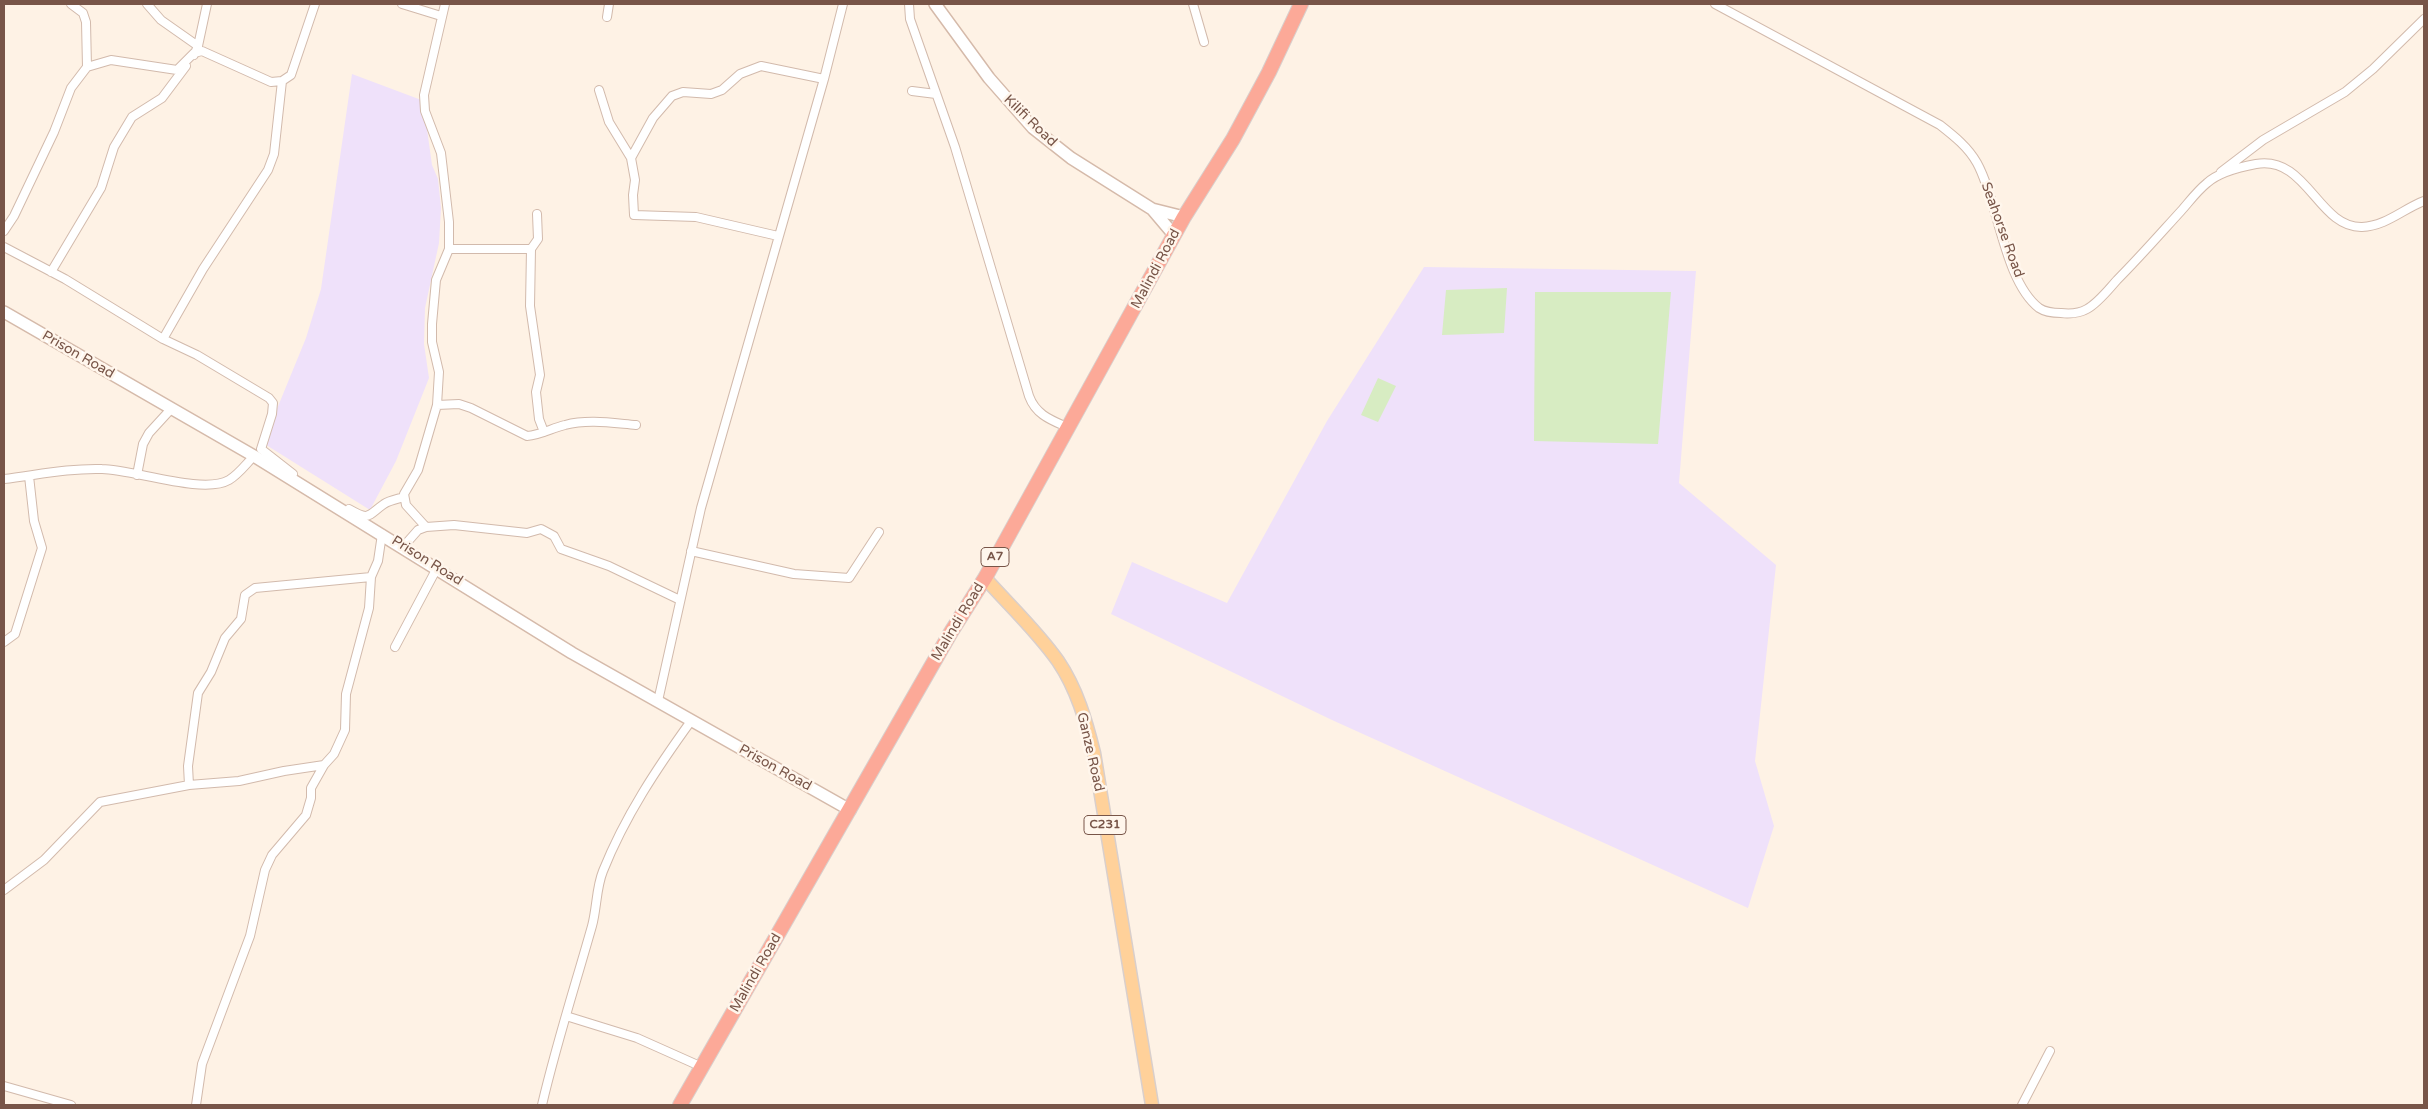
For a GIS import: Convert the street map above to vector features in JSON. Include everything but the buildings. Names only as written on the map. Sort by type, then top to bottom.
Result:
[{"type":"highway","name":"Malindi Road","points":[[680,1105],[984,578],[1069,428],[1184,217],[1237,131],[1269,72],[1301,4]]},
{"type":"main road","name":"Ganze Road","points":[[984,578],[1058,661],[1074,691],[1086,722],[1094,754],[1152,1105]]},
{"type":"street","points":[[71,4],[83,13],[86,22],[87,68]]},
{"type":"street","points":[[146,4],[161,20],[197,49],[271,82],[282,80],[291,75],[315,4]]},
{"type":"street","points":[[51,272],[101,188],[114,147],[132,117],[155,104],[170,91],[197,49],[208,4]]},
{"type":"street","points":[[402,4],[441,16]]},
{"type":"street","points":[[426,527],[406,505],[404,497],[418,470],[437,405],[439,372],[432,342],[436,280],[449,249],[445,177],[441,153],[425,111],[424,95],[445,4]]},
{"type":"street","points":[[607,17],[609,4]]},
{"type":"street","points":[[658,702],[701,508],[824,79],[843,4]]},
{"type":"street","points":[[909,4],[910,19],[977,216],[1028,396],[1037,411],[1045,417],[1069,428]]},
{"type":"street","name":"Kilifi Road","points":[[935,4],[989,78],[1033,128],[1071,158],[1152,209],[1174,235]]},
{"type":"street","points":[[1193,4],[1204,42]]},
{"type":"street","name":"Seahorse Road","points":[[1715,4],[1731,8],[1940,124],[1966,147],[1983,176],[2007,249],[2025,291],[2040,308],[2050,312],[2068,314],[2086,310],[2126,271],[2208,182],[2228,172],[2257,164],[2271,164],[2286,168],[2336,217],[2346,224],[2361,227],[2380,224],[2424,201]]},
{"type":"street","points":[[2208,182],[2263,140],[2345,92],[2374,69],[2424,19]]},
{"type":"street","points":[[4,231],[14,216],[54,132],[71,88],[87,68],[111,60],[177,70],[197,49]]},
{"type":"street","points":[[631,158],[653,118],[672,96],[683,92],[711,94],[722,90],[740,74],[761,66],[790,70],[824,79]]},
{"type":"street","points":[[163,339],[203,269],[268,170],[274,154],[282,80]]},
{"type":"street","points":[[599,90],[609,122],[631,158],[635,180],[632,195],[634,215],[696,217],[778,236]]},
{"type":"street","points":[[912,91],[936,94]]},
{"type":"street","name":"Kilifi Road","points":[[1152,209],[1184,217]]},
{"type":"street","points":[[537,214],[538,239],[531,249],[530,306],[540,374],[536,392],[539,419],[544,432]]},
{"type":"street","points":[[4,247],[51,272],[163,339],[196,355],[269,398],[272,403],[272,414],[261,450],[288,471],[364,517],[370,517],[386,503],[404,497]]},
{"type":"street","points":[[449,249],[531,249]]},
{"type":"street","name":"Prison Road","points":[[4,312],[254,456],[572,653],[850,810]]},
{"type":"street","points":[[437,405],[458,404],[471,408],[527,436],[566,424],[596,421],[636,424]]},
{"type":"street","points":[[137,475],[143,444],[149,433],[171,409]]},
{"type":"street","points":[[4,479],[82,469],[117,469],[137,475],[183,482],[221,483],[239,472],[254,456]]},
{"type":"street","points":[[4,642],[15,634],[42,548],[34,521],[28,476]]},
{"type":"street","points":[[403,547],[418,530],[426,527],[454,525],[527,533],[541,529],[554,536],[562,549],[608,566],[680,600]]},
{"type":"street","points":[[691,551],[794,574],[849,578],[879,532]]},
{"type":"street","points":[[196,1105],[202,1064],[250,936],[265,870],[272,855],[306,815],[311,798],[311,788],[324,766],[334,754],[345,730],[346,694],[370,608],[371,577],[378,561],[382,534]]},
{"type":"street","points":[[395,646],[437,568]]},
{"type":"street","points":[[189,784],[188,766],[198,693],[211,672],[225,638],[241,619],[245,594],[255,588],[371,577]]},
{"type":"street","points":[[542,1105],[592,924],[602,874],[625,822],[656,769],[692,721]]},
{"type":"street","points":[[4,890],[44,860],[100,802],[189,784],[239,781],[284,770],[324,766]]},
{"type":"street","points":[[566,1016],[637,1038],[702,1067]]},
{"type":"street","points":[[2022,1105],[2050,1051]]},
{"type":"street","points":[[4,1086],[71,1105]]},
{"type":"shaded area","points":[[352,74],[424,101],[432,165],[438,179],[441,208],[439,243],[425,308],[424,344],[429,378],[396,461],[370,510],[263,443],[306,338],[321,289]]},
{"type":"shaded area","points":[[1424,267],[1696,271],[1679,483],[1776,565],[1755,761],[1774,826],[1748,908],[1332,720],[1111,614],[1132,562],[1227,603],[1327,421]]},
{"type":"green space","points":[[1507,288],[1504,333],[1442,335],[1446,290]]},
{"type":"green space","points":[[1535,292],[1671,292],[1658,444],[1534,441]]},
{"type":"green space","points":[[1378,378],[1396,386],[1378,422],[1361,415]]}]
